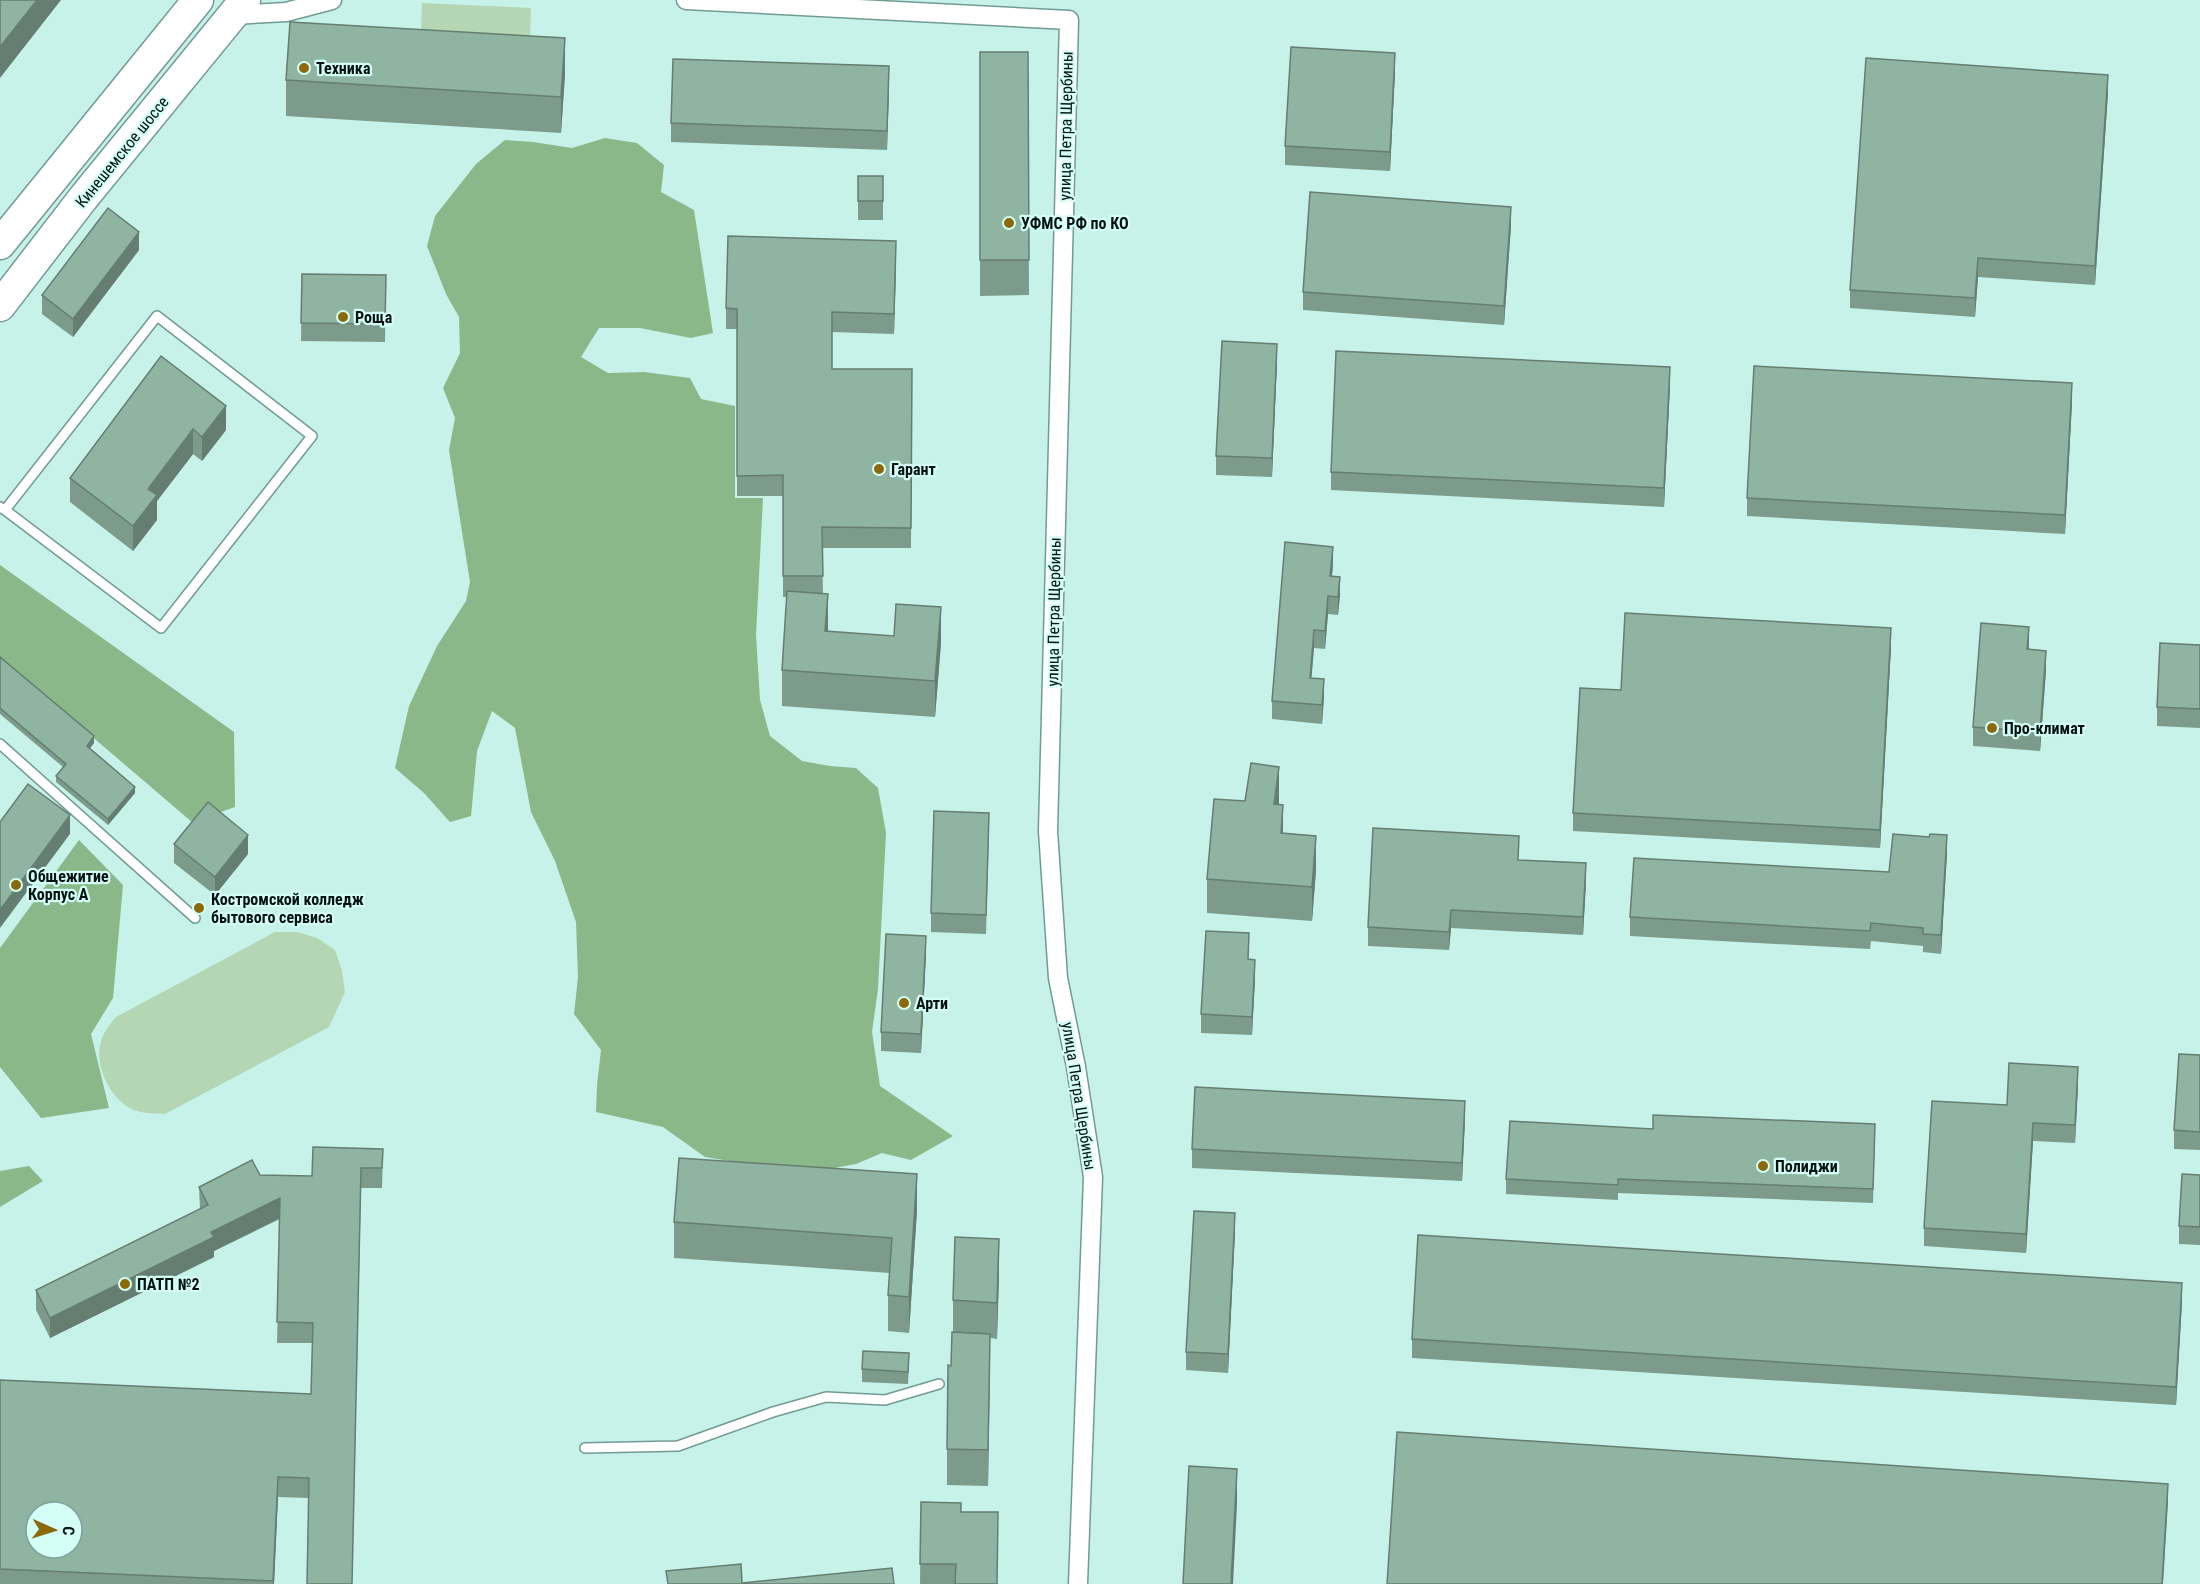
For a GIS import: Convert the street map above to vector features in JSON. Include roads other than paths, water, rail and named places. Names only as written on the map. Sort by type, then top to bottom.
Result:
[{"type":"main road","points":[[0,244],[198,0]]},
{"type":"main road","name":"Кинешемское шоссе","points":[[0,306],[84,197],[240,8]]},
{"type":"street","points":[[240,8],[286,12],[332,0]]},
{"type":"street","name":"улица Петра Щербины","points":[[686,0],[1069,20],[1048,831],[1058,978],[1076,1067],[1093,1177],[1078,1584]]},
{"type":"lane","points":[[157,316],[312,436],[161,628],[2,508],[157,316]]},
{"type":"lane","points":[[0,744],[195,918]]},
{"type":"lane","points":[[585,1448],[678,1446],[773,1412],[825,1397],[885,1400],[939,1384]]},
{"type":"place","name":"Техника","points":[[304,68]]},
{"type":"place","name":"УФМС РФ по КО","points":[[1009,223]]},
{"type":"place","name":"Роща","points":[[343,317]]},
{"type":"place","name":"Гарант","points":[[879,469]]},
{"type":"place","name":"Про-климат","points":[[1992,728]]},
{"type":"place","name":"Общежитие Корпус А","points":[[16,885]]},
{"type":"place","name":"Костромской колледж бытового сервиса","points":[[199,908]]},
{"type":"place","name":"Арти","points":[[904,1003]]},
{"type":"place","name":"Полиджи","points":[[1763,1166]]},
{"type":"place","name":"ПАТП №2","points":[[125,1284]]}]
